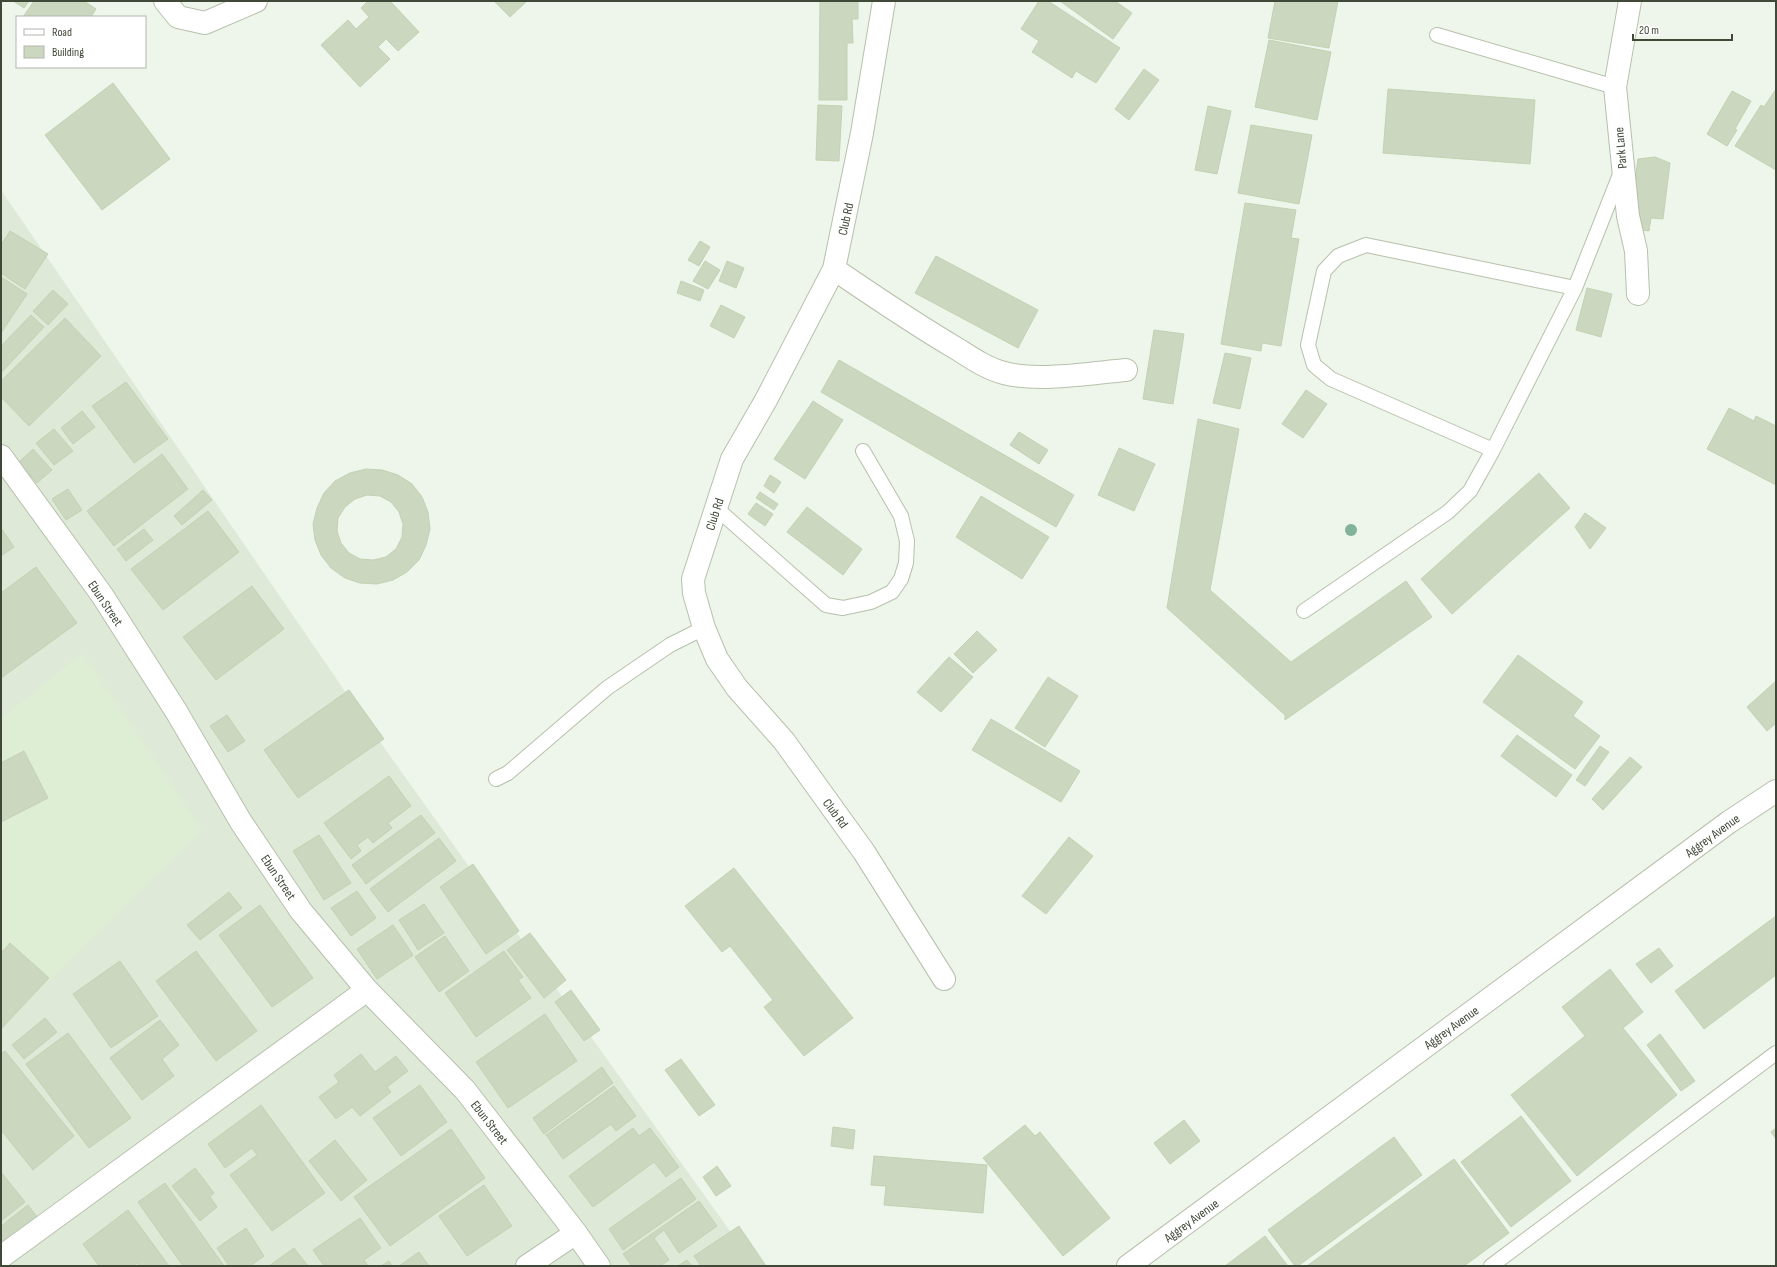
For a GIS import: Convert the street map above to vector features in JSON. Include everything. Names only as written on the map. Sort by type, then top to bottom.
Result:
[{"type":"street","points":[[165,1],[178,17],[205,23],[256,1]]},
{"type":"street","name":"Club Rd","points":[[884,1],[862,133],[834,269],[766,400],[732,459],[693,579],[694,593],[704,628],[717,659],[737,688],[784,741],[864,852],[944,978]]},
{"type":"street","name":"Park Lane","points":[[1630,1],[1615,88],[1622,170],[1628,216],[1636,251],[1638,294]]},
{"type":"street","points":[[834,269],[922,329],[988,368],[1005,374],[1025,376],[1062,376],[1126,370]]},
{"type":"street","name":"Ebun Street","points":[[1,456],[102,595],[176,710],[241,822],[301,911],[367,990],[465,1090],[600,1266]]},
{"type":"street","name":"Aggrey Avenue","points":[[1128,1266],[1710,836],[1776,791]]},
{"type":"street","points":[[1,1257],[367,990]]},
{"type":"street","points":[[527,1266],[576,1233]]},
{"type":"lane","points":[[1437,35],[1615,88]]},
{"type":"lane","points":[[1304,611],[1448,512],[1470,491],[1493,450],[1575,288],[1622,170]]},
{"type":"lane","points":[[1493,450],[1331,379],[1314,365],[1308,345],[1324,271],[1338,256],[1366,245],[1575,288]]},
{"type":"lane","points":[[716,508],[826,605],[843,608],[871,602],[892,592],[901,579],[906,563],[907,541],[901,516],[863,451]]},
{"type":"lane","points":[[496,779],[508,772],[607,688],[670,645],[704,628]]},
{"type":"lane","points":[[1491,1266],[1776,1053]]},
{"type":"shaded area","points":[[1,190],[375,735],[755,1266],[1,1266]]},
{"type":"shaded area","points":[[83,653],[202,830],[1,1028],[1,719]]},
{"type":"building","points":[[13,1],[29,1],[24,8]]},
{"type":"building","points":[[34,1],[84,1],[96,9],[92,16],[24,16]]},
{"type":"building","points":[[368,1],[390,1],[419,32],[398,51],[386,39],[378,47],[390,59],[360,87],[321,45],[348,20],[356,29],[369,17],[361,8]]},
{"type":"building","points":[[494,1],[527,1],[510,17]]},
{"type":"building","points":[[820,1],[858,1],[858,19],[852,19],[853,43],[847,43],[847,100],[819,100]]},
{"type":"building","points":[[1039,1],[1048,1],[1120,48],[1096,83],[1076,71],[1072,78],[1032,52],[1039,41],[1021,29]]},
{"type":"building","points":[[1060,1],[1115,1],[1132,13],[1113,39]]},
{"type":"building","points":[[1275,1],[1338,1],[1329,48],[1268,38]]},
{"type":"building","points":[[1269,40],[1331,52],[1317,120],[1255,107]]},
{"type":"building","points":[[1144,69],[1159,80],[1129,120],[1115,109]]},
{"type":"building","points":[[113,83],[170,159],[102,210],[45,135]]},
{"type":"building","points":[[1388,89],[1535,100],[1530,164],[1383,153]]},
{"type":"building","points":[[1776,89],[1776,170],[1735,146],[1761,105],[1764,107]]},
{"type":"building","points":[[1732,91],[1751,101],[1735,129],[1737,130],[1727,146],[1707,134]]},
{"type":"building","points":[[818,105],[842,106],[839,161],[816,160]]},
{"type":"building","points":[[1208,106],[1231,111],[1217,174],[1195,170]]},
{"type":"building","points":[[1251,125],[1312,135],[1299,204],[1238,193]]},
{"type":"building","points":[[1655,157],[1670,163],[1663,219],[1651,218],[1649,231],[1633,229],[1630,215],[1638,159]]},
{"type":"building","points":[[1245,203],[1296,210],[1291,238],[1299,239],[1281,346],[1262,343],[1261,351],[1221,344]]},
{"type":"building","points":[[10,231],[48,254],[25,289],[1,273],[1,245]]},
{"type":"building","points":[[700,241],[710,247],[699,266],[688,260]]},
{"type":"building","points":[[936,256],[1038,310],[1018,348],[915,293]]},
{"type":"building","points":[[705,261],[720,270],[708,289],[693,281]]},
{"type":"building","points":[[727,261],[744,268],[736,288],[719,281]]},
{"type":"building","points":[[1,277],[27,294],[1,333]]},
{"type":"building","points":[[681,281],[704,290],[700,301],[677,293]]},
{"type":"building","points":[[1587,288],[1612,294],[1601,337],[1576,330]]},
{"type":"building","points":[[53,290],[68,304],[48,325],[33,311]]},
{"type":"building","points":[[721,305],[745,317],[734,338],[710,326]]},
{"type":"building","points":[[31,315],[44,327],[1,373],[1,346]]},
{"type":"building","points":[[65,318],[101,356],[29,426],[1,397],[1,381]]},
{"type":"building","points":[[1154,330],[1184,334],[1173,404],[1143,399]]},
{"type":"building","points":[[1225,353],[1251,358],[1240,409],[1213,403]]},
{"type":"building","points":[[839,360],[1074,495],[1056,527],[821,392]]},
{"type":"building","points":[[126,382],[168,439],[134,463],[92,406]]},
{"type":"building","points":[[1306,390],[1327,404],[1303,438],[1282,424]]},
{"type":"building","points":[[813,401],[843,420],[805,479],[774,459]]},
{"type":"building","points":[[1729,408],[1754,421],[1756,416],[1776,426],[1776,485],[1707,449]]},
{"type":"building","points":[[82,411],[95,427],[73,444],[61,428]]},
{"type":"building","points":[[1198,419],[1239,429],[1210,590],[1291,662],[1406,581],[1432,617],[1285,720],[1285,715],[1167,608]]},
{"type":"building","points":[[54,429],[73,451],[54,465],[36,443]]},
{"type":"building","points":[[1019,432],[1048,450],[1039,464],[1010,445]]},
{"type":"building","points":[[1119,448],[1155,464],[1134,511],[1098,495]]},
{"type":"building","points":[[33,449],[52,470],[37,483],[19,462]]},
{"type":"building","points":[[162,454],[188,489],[114,546],[87,511]]},
{"type":"building","points":[[366,469],[382,470],[398,475],[412,484],[422,497],[428,512],[430,529],[426,545],[419,560],[407,572],[393,580],[377,584],[360,583],[345,578],[331,568],[321,555],[315,540],[313,524],[317,508],[324,493],[335,481],[350,473]],"holes":[[[367,495],[380,496],[391,502],[399,512],[403,524],[402,537],[396,549],[386,557],[373,560],[360,559],[349,553],[341,543],[337,531],[338,518],[345,507],[355,499]]]},
{"type":"building","points":[[1539,473],[1570,508],[1452,614],[1421,579]]},
{"type":"building","points":[[770,475],[781,482],[774,493],[764,486]]},
{"type":"building","points":[[68,489],[82,510],[66,520],[52,499]]},
{"type":"building","points":[[203,490],[212,500],[182,525],[174,516]]},
{"type":"building","points":[[760,492],[778,504],[774,510],[756,498]]},
{"type":"building","points":[[981,496],[1049,537],[1022,579],[956,537]]},
{"type":"building","points":[[756,503],[773,514],[765,526],[748,514]]},
{"type":"building","points":[[807,507],[862,549],[843,575],[787,532]]},
{"type":"building","points":[[208,511],[239,552],[163,610],[131,569]]},
{"type":"building","points":[[1585,513],[1606,528],[1590,549],[1575,527]]},
{"type":"building","points":[[1,528],[14,547],[1,556]]},
{"type":"building","points":[[144,529],[153,540],[126,561],[117,549]]},
{"type":"building","points":[[36,567],[77,623],[1,678],[1,593]]},
{"type":"building","points":[[252,586],[284,629],[216,680],[183,637]]},
{"type":"building","points":[[977,631],[997,650],[973,673],[954,654]]},
{"type":"building","points":[[1518,655],[1583,702],[1573,716],[1600,736],[1575,769],[1483,702]]},
{"type":"building","points":[[949,657],[973,677],[941,712],[917,692]]},
{"type":"building","points":[[1048,677],[1078,696],[1045,747],[1015,728]]},
{"type":"building","points":[[1776,681],[1776,723],[1767,731],[1747,707]]},
{"type":"building","points":[[349,690],[384,739],[298,798],[264,750]]},
{"type":"building","points":[[227,715],[245,741],[228,752],[210,726]]},
{"type":"building","points":[[991,719],[1080,771],[1061,802],[972,750]]},
{"type":"building","points":[[1517,735],[1572,775],[1556,797],[1501,756]]},
{"type":"building","points":[[1600,746],[1609,752],[1585,786],[1576,780]]},
{"type":"building","points":[[24,751],[48,798],[1,822],[1,763]]},
{"type":"building","points":[[1630,757],[1642,767],[1603,810],[1592,799]]},
{"type":"building","points":[[389,776],[411,806],[388,823],[392,828],[373,843],[368,837],[357,845],[361,851],[351,859],[324,823]]},
{"type":"building","points":[[421,815],[435,833],[366,884],[352,865]]},
{"type":"building","points":[[319,835],[351,883],[324,900],[293,851]]},
{"type":"building","points":[[1069,837],[1093,856],[1046,914],[1022,896]]},
{"type":"building","points":[[439,838],[456,861],[388,912],[370,889]]},
{"type":"building","points":[[473,864],[519,931],[486,954],[440,887]]},
{"type":"building","points":[[734,868],[853,1018],[804,1056],[764,1007],[773,1000],[730,946],[722,952],[685,906]]},
{"type":"building","points":[[357,891],[376,918],[351,936],[331,908]]},
{"type":"building","points":[[229,892],[242,908],[200,940],[187,925]]},
{"type":"building","points":[[424,904],[444,933],[418,950],[399,920]]},
{"type":"building","points":[[260,905],[313,978],[272,1007],[219,935]]},
{"type":"building","points":[[1776,916],[1776,975],[1704,1029],[1675,991]]},
{"type":"building","points":[[393,925],[413,955],[377,979],[357,949]]},
{"type":"building","points":[[530,933],[566,980],[544,998],[507,950]]},
{"type":"building","points":[[445,936],[469,971],[439,992],[415,957]]},
{"type":"building","points":[[10,943],[49,978],[1,1029],[1,953]]},
{"type":"building","points":[[1659,948],[1673,966],[1651,983],[1636,964]]},
{"type":"building","points":[[196,951],[257,1031],[216,1061],[156,981]]},
{"type":"building","points":[[504,951],[523,977],[518,980],[531,998],[476,1037],[445,993]]},
{"type":"building","points":[[120,961],[158,1016],[111,1048],[73,994]]},
{"type":"building","points":[[1610,969],[1643,1012],[1623,1028],[1677,1095],[1577,1176],[1511,1095],[1585,1036],[1562,1007]]},
{"type":"building","points":[[571,990],[600,1030],[584,1041],[555,1002]]},
{"type":"building","points":[[545,1014],[577,1061],[508,1108],[476,1062]]},
{"type":"building","points":[[45,1018],[57,1032],[24,1059],[12,1045]]},
{"type":"building","points":[[160,1020],[179,1045],[162,1059],[174,1076],[142,1100],[110,1058]]},
{"type":"building","points":[[68,1033],[131,1118],[89,1148],[26,1064]]},
{"type":"building","points":[[1660,1034],[1695,1081],[1681,1091],[1647,1045]]},
{"type":"building","points":[[5,1051],[74,1136],[33,1170],[1,1130],[1,1054]]},
{"type":"building","points":[[361,1054],[375,1072],[396,1056],[408,1071],[387,1087],[391,1092],[360,1116],[352,1107],[336,1119],[319,1097],[339,1082],[334,1075]]},
{"type":"building","points":[[681,1059],[715,1105],[699,1116],[665,1070]]},
{"type":"building","points":[[602,1067],[613,1083],[544,1134],[533,1118]]},
{"type":"building","points":[[420,1085],[447,1122],[401,1156],[373,1118]]},
{"type":"building","points":[[614,1086],[636,1116],[616,1131],[611,1124],[563,1159],[546,1135]]},
{"type":"building","points":[[261,1105],[325,1193],[272,1231],[230,1175],[257,1155],[252,1148],[225,1168],[208,1144]]},
{"type":"building","points":[[1521,1116],[1571,1181],[1511,1227],[1461,1162]]},
{"type":"building","points":[[1184,1120],[1200,1141],[1170,1164],[1154,1143]]},
{"type":"building","points":[[1025,1125],[1035,1136],[1040,1132],[1110,1218],[1063,1256],[983,1158]]},
{"type":"building","points":[[833,1127],[855,1130],[853,1149],[831,1146]]},
{"type":"building","points":[[633,1128],[639,1136],[650,1128],[679,1167],[666,1177],[654,1162],[593,1207],[569,1176]]},
{"type":"building","points":[[1776,1128],[1776,1139],[1771,1132]]},
{"type":"building","points":[[451,1129],[485,1178],[390,1246],[354,1197]]},
{"type":"building","points":[[1394,1137],[1422,1175],[1298,1266],[1295,1266],[1268,1230]]},
{"type":"building","points":[[335,1140],[367,1180],[341,1201],[309,1161]]},
{"type":"building","points":[[874,1156],[987,1165],[983,1213],[884,1205],[886,1186],[871,1185]]},
{"type":"building","points":[[1454,1159],[1509,1233],[1464,1266],[1307,1266]]},
{"type":"building","points":[[717,1166],[731,1186],[716,1196],[703,1177]]},
{"type":"building","points":[[195,1168],[214,1193],[210,1197],[217,1207],[200,1221],[172,1186]]},
{"type":"building","points":[[1,1172],[25,1202],[1,1221]]},
{"type":"building","points":[[681,1178],[696,1199],[623,1250],[609,1229]]},
{"type":"building","points":[[165,1183],[224,1266],[183,1266],[138,1202]]},
{"type":"building","points":[[484,1185],[512,1226],[467,1256],[439,1216]]},
{"type":"building","points":[[699,1201],[717,1226],[679,1253],[664,1230],[654,1238],[669,1260],[660,1266],[632,1266],[623,1254]]},
{"type":"building","points":[[28,1205],[41,1222],[1,1253],[1,1226]]},
{"type":"building","points":[[128,1210],[169,1266],[139,1266],[137,1263],[133,1266],[99,1266],[83,1244]]},
{"type":"building","points":[[360,1218],[381,1248],[364,1260],[368,1266],[324,1266],[313,1250]]},
{"type":"building","points":[[739,1226],[766,1266],[701,1266],[694,1256]]},
{"type":"building","points":[[246,1228],[264,1256],[250,1266],[229,1266],[217,1248]]},
{"type":"building","points":[[1265,1236],[1288,1266],[1225,1266]]},
{"type":"building","points":[[294,1248],[308,1266],[269,1266]]},
{"type":"building","points":[[419,1252],[429,1266],[399,1266]]},
{"type":"building","points":[[687,1260],[692,1266],[678,1266]]},
{"type":"building","points":[[389,1261],[392,1266],[381,1266]]}]
